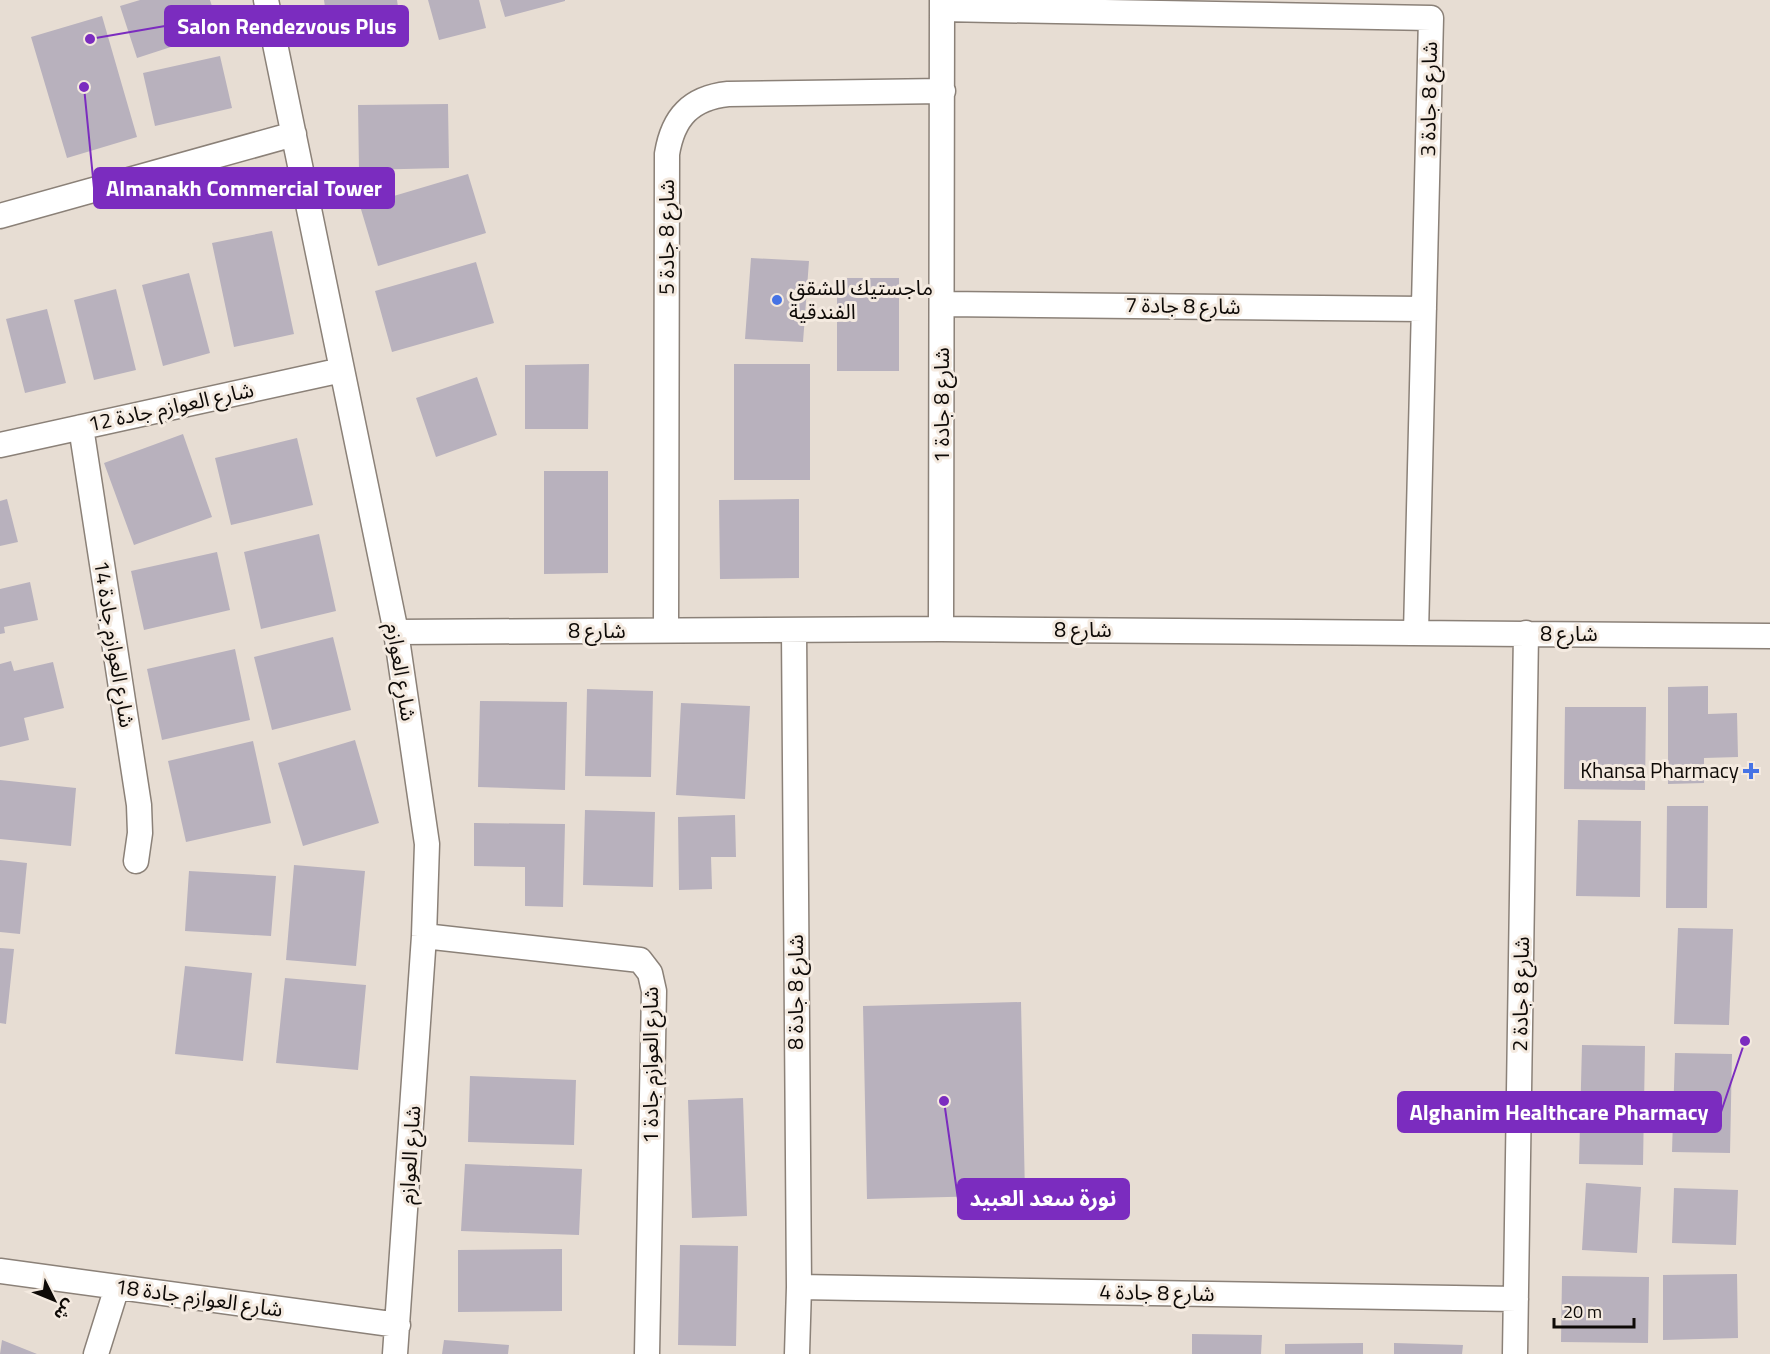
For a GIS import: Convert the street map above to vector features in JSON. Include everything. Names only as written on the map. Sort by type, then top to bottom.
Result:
[{"type":"street","name":"شارع العوازم","points":[[266,0],[396,632],[428,844],[424,936],[395,1354]]},
{"type":"street","name":"شارع 8 جادة 1","points":[[941,629],[942,5]]},
{"type":"street","name":"شارع 8 جادة 3","points":[[942,5],[1431,18],[1416,633]]},
{"type":"street","name":"شارع 8 جادة 5","points":[[666,630],[667,154],[669,138],[675,124],[685,111],[698,102],[712,96],[728,94],[943,92]]},
{"type":"street","points":[[0,216],[294,134]]},
{"type":"street","name":"شارع 8 جادة 7","points":[[942,304],[1424,309]]},
{"type":"street","name":"شارع العوازم جادة 12","points":[[0,445],[342,369]]},
{"type":"street","name":"شارع العوازم جادة 14","points":[[81,427],[139,805],[140,833],[136,861]]},
{"type":"street","name":"شارع 8","points":[[396,632],[941,629],[1770,636]]},
{"type":"street","name":"شارع 8 جادة 8","points":[[794,630],[799,1287],[797,1354]]},
{"type":"street","name":"شارع 8 جادة 2","points":[[1515,1354],[1526,633]]},
{"type":"street","name":"شارع العوازم جادة 1","points":[[424,936],[640,960],[650,973],[654,991],[647,1354]]},
{"type":"street","name":"شارع العوازم جادة 18","points":[[0,1271],[398,1325]]},
{"type":"street","points":[[96,1354],[117,1287]]},
{"type":"street","name":"شارع 8 جادة 4","points":[[799,1287],[1516,1299]]},
{"type":"building","points":[[140,0],[210,0],[220,31],[137,58],[120,6]]},
{"type":"building","points":[[324,0],[397,0],[402,34],[361,41],[357,16],[327,21]]},
{"type":"building","points":[[428,0],[479,0],[486,28],[439,40]]},
{"type":"building","points":[[500,0],[565,0],[565,1],[505,17]]},
{"type":"building","points":[[102,16],[137,137],[67,158],[31,37]]},
{"type":"building","points":[[220,56],[232,108],[155,126],[143,73]]},
{"type":"building","points":[[448,104],[449,168],[359,170],[358,105]]},
{"type":"building","points":[[468,174],[486,233],[378,266],[360,206]]},
{"type":"building","points":[[272,231],[294,334],[234,347],[212,243]]},
{"type":"building","name":"ماجستيك للشقق الفندقية","points":[[751,258],[809,261],[803,342],[745,339]]},
{"type":"building","points":[[476,262],[494,323],[392,352],[375,291]]},
{"type":"building","points":[[189,273],[210,353],[163,366],[142,285]]},
{"type":"building","points":[[837,278],[899,278],[899,371],[837,371]]},
{"type":"building","points":[[116,289],[136,370],[94,380],[74,300]]},
{"type":"building","points":[[47,309],[66,383],[25,393],[6,319]]},
{"type":"building","points":[[589,364],[588,429],[525,429],[525,365]]},
{"type":"building","points":[[734,364],[810,364],[810,480],[734,480]]},
{"type":"building","points":[[477,377],[497,435],[436,457],[416,398]]},
{"type":"building","points":[[183,434],[212,517],[134,545],[104,463]]},
{"type":"building","points":[[297,438],[313,505],[231,525],[215,458]]},
{"type":"building","points":[[544,471],[608,471],[608,573],[544,574]]},
{"type":"building","points":[[7,499],[18,542],[0,546],[0,501]]},
{"type":"building","points":[[799,499],[799,578],[720,579],[719,500]]},
{"type":"building","points":[[319,534],[336,611],[261,629],[244,552]]},
{"type":"building","points":[[217,552],[230,610],[144,630],[131,571]]},
{"type":"building","points":[[30,582],[38,620],[4,627],[5,633],[0,634],[0,589]]},
{"type":"building","points":[[333,637],[351,710],[272,730],[254,657]]},
{"type":"building","points":[[235,649],[250,720],[162,740],[147,669]]},
{"type":"building","points":[[11,661],[14,671],[53,662],[64,708],[24,718],[29,740],[0,747],[0,664]]},
{"type":"building","points":[[1708,686],[1708,714],[1737,713],[1738,757],[1704,758],[1704,783],[1668,784],[1668,687]]},
{"type":"building","points":[[587,689],[653,691],[651,777],[585,776]]},
{"type":"building","points":[[480,701],[567,702],[565,790],[478,787]]},
{"type":"building","points":[[681,703],[750,706],[745,799],[676,795]]},
{"type":"building","points":[[1565,707],[1646,707],[1645,790],[1564,789]]},
{"type":"building","points":[[355,740],[379,823],[303,846],[278,763]]},
{"type":"building","points":[[253,741],[271,823],[186,842],[168,761]]},
{"type":"building","points":[[0,780],[76,788],[71,846],[0,839]]},
{"type":"building","points":[[1667,806],[1708,806],[1707,908],[1666,908]]},
{"type":"building","points":[[585,810],[655,812],[653,887],[583,885]]},
{"type":"building","points":[[735,815],[736,857],[711,857],[712,889],[679,890],[678,817]]},
{"type":"building","points":[[1578,820],[1641,821],[1640,897],[1576,896]]},
{"type":"building","points":[[474,823],[565,824],[563,907],[525,906],[525,867],[474,866]]},
{"type":"building","points":[[0,860],[27,863],[20,934],[0,932]]},
{"type":"building","points":[[294,865],[365,871],[356,966],[286,960]]},
{"type":"building","points":[[189,871],[276,876],[271,936],[185,931]]},
{"type":"building","points":[[1678,928],[1733,929],[1729,1025],[1674,1024]]},
{"type":"building","points":[[0,948],[14,949],[6,1024],[0,1023]]},
{"type":"building","points":[[185,966],[252,973],[243,1061],[175,1054]]},
{"type":"building","points":[[285,978],[366,985],[358,1070],[276,1063]]},
{"type":"building","points":[[1021,1002],[1025,1195],[867,1199],[863,1006]]},
{"type":"building","points":[[1582,1045],[1645,1046],[1643,1165],[1579,1164]]},
{"type":"building","points":[[1675,1053],[1732,1054],[1730,1153],[1672,1152]]},
{"type":"building","points":[[470,1076],[576,1080],[574,1145],[468,1142]]},
{"type":"building","points":[[743,1098],[747,1216],[692,1218],[688,1100]]},
{"type":"building","points":[[465,1164],[582,1169],[579,1235],[461,1231]]},
{"type":"building","points":[[1586,1183],[1641,1187],[1637,1253],[1582,1250]]},
{"type":"building","points":[[1674,1188],[1738,1190],[1736,1245],[1672,1243]]},
{"type":"building","points":[[680,1245],[738,1246],[736,1346],[678,1345]]},
{"type":"building","points":[[562,1249],[562,1311],[458,1312],[458,1250]]},
{"type":"building","points":[[1737,1274],[1738,1338],[1663,1340],[1663,1275]]},
{"type":"building","points":[[1562,1276],[1649,1277],[1648,1343],[1561,1342]]},
{"type":"building","points":[[1192,1334],[1262,1335],[1261,1354],[1192,1354]]},
{"type":"building","points":[[2,1340],[37,1354],[0,1354]]},
{"type":"building","points":[[444,1340],[509,1345],[508,1354],[442,1354]]},
{"type":"building","points":[[1363,1343],[1363,1354],[1285,1354],[1285,1344]]},
{"type":"building","points":[[1394,1343],[1463,1345],[1462,1354],[1394,1354]]},
{"type":"place","name":"Salon Rendezvous Plus","points":[[90,39]]},
{"type":"place","name":"Almanakh Commercial Tower","points":[[84,87]]},
{"type":"place","name":"ماجستيك للشقق الفندقية","points":[[777,300]]},
{"type":"place","name":"Khansa Pharmacy","points":[[1751,771]]},
{"type":"place","name":"Alghanim Healthcare Pharmacy","points":[[1745,1041]]},
{"type":"place","name":"نورة سعد العبيد","points":[[944,1101]]}]
